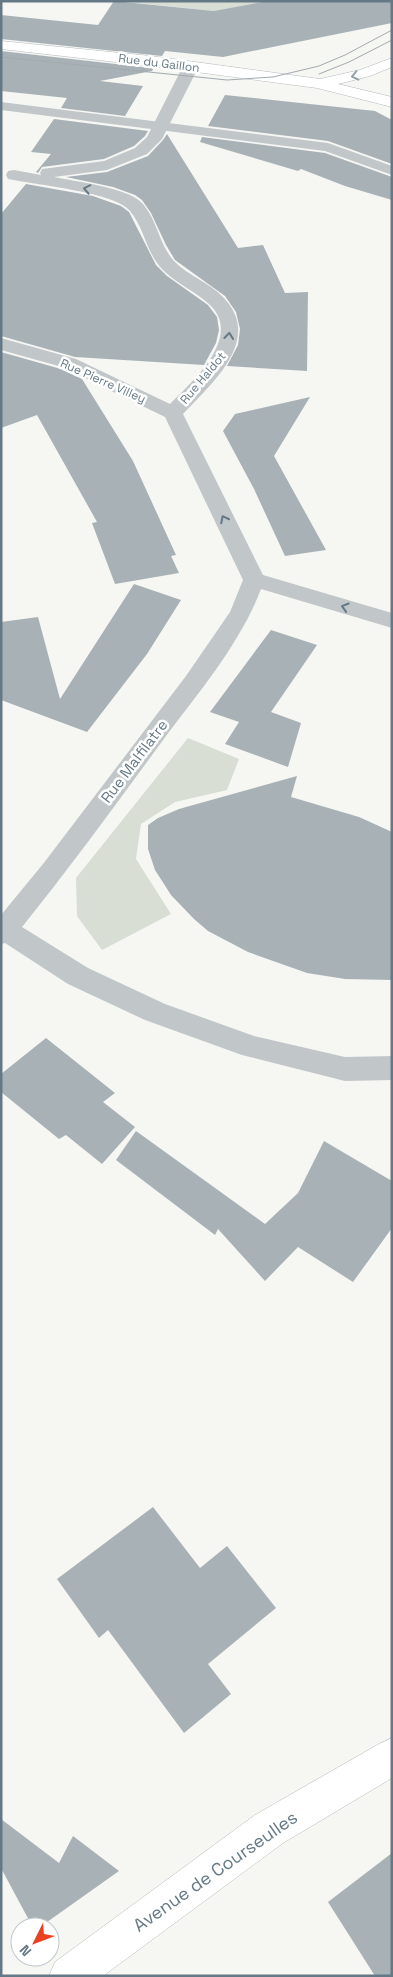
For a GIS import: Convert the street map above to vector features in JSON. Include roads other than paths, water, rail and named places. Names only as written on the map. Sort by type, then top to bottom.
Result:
[{"type":"main road","name":"Rue du Gaillon","points":[[1,46],[191,66],[317,83],[392,102]]},
{"type":"main road","name":"Rue du Gaillon","points":[[317,83],[365,74],[392,62]]},
{"type":"main road","name":"Avenue de Courseulles","points":[[69,1976],[269,1829],[392,1757]]},
{"type":"street","points":[[8,176],[73,171],[107,165],[141,152],[154,139],[191,66]]},
{"type":"street","name":"Rue Haldot","points":[[8,176],[112,194],[134,203],[156,249],[168,265],[217,301],[227,312],[230,335],[227,349],[214,368],[173,413],[254,580]]},
{"type":"street","name":"Rue Pierre Villey","points":[[1,344],[70,363],[173,413]]},
{"type":"street","points":[[254,580],[392,621]]},
{"type":"street","name":"Rue Malfilatre","points":[[3,930],[52,871],[194,682],[241,613],[254,580]]},
{"type":"street","points":[[3,930],[78,976],[155,1012],[252,1047],[345,1069],[392,1068]]},
{"type":"lane","points":[[1,106],[161,125],[328,148],[392,171]]},
{"type":"tram line","points":[[1,57],[227,80],[273,77],[319,66],[345,55],[392,30]]},
{"type":"tram line","points":[[319,74],[349,62],[392,40]]}]
